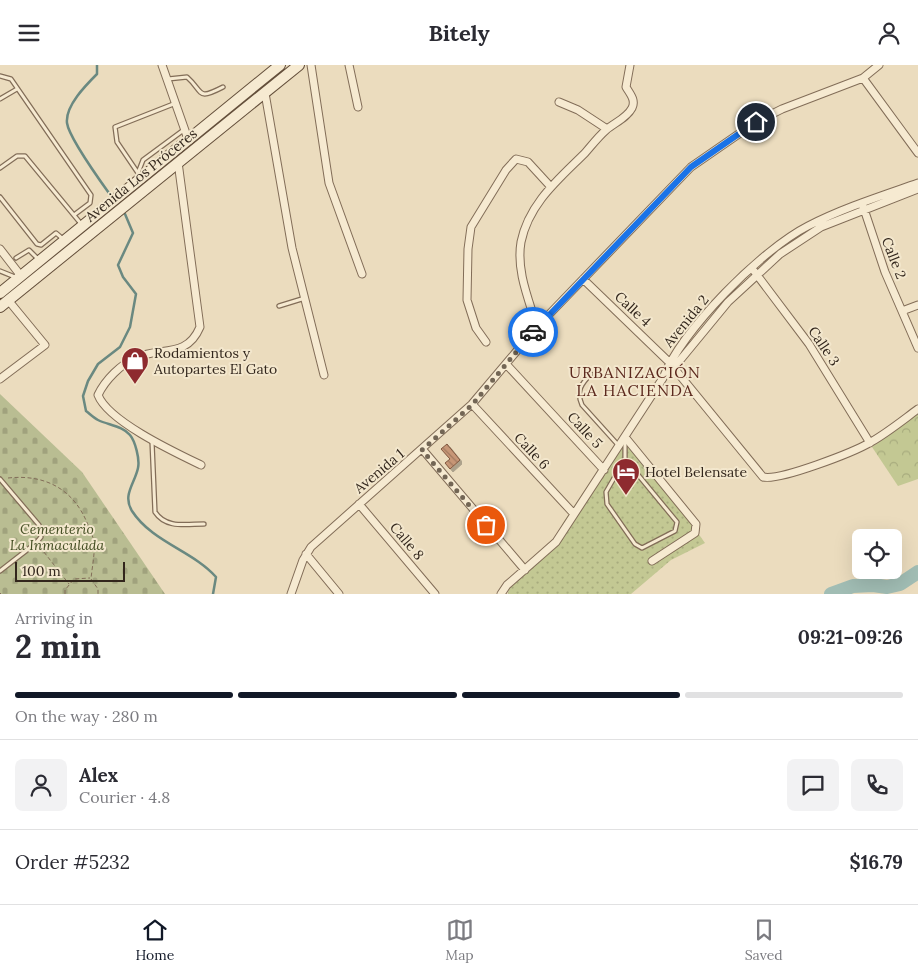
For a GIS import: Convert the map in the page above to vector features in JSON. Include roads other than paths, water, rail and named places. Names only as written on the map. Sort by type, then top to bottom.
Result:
[{"type":"main road","name":"Avenida Los Próceres","points":[[0,293],[83,227],[187,134],[280,65]]},
{"type":"main road","name":"Avenida Los Próceres","points":[[4,304],[299,65]]},
{"type":"street","points":[[162,65],[187,134]]},
{"type":"street","points":[[311,65],[329,183],[362,274]]},
{"type":"street","points":[[349,65],[358,107]]},
{"type":"street","points":[[537,327],[522,279],[519,255],[522,239],[532,212],[550,186],[607,129],[628,113],[632,107],[633,97],[626,87],[630,65]]},
{"type":"street","points":[[879,65],[864,78],[918,153]]},
{"type":"street","name":"Avenida 1","points":[[291,594],[306,554],[326,532],[472,405],[537,327],[674,184],[713,150],[756,122],[782,109],[864,78]]},
{"type":"street","points":[[265,93],[292,248],[324,375]]},
{"type":"street","points":[[559,102],[585,113],[607,129]]},
{"type":"street","points":[[486,342],[476,328],[467,300],[468,249],[471,227],[506,170],[516,159],[528,162],[550,186]]},
{"type":"street","points":[[178,162],[200,327],[195,338],[185,346],[138,357],[124,365],[107,380],[98,395],[105,408],[152,441],[201,465]]},
{"type":"street","points":[[663,379],[754,271],[807,235],[863,206],[918,183]]},
{"type":"street","points":[[863,206],[918,189]]},
{"type":"street","name":"Calle 2","points":[[863,206],[885,272],[918,349]]},
{"type":"street","points":[[0,249],[19,277]]},
{"type":"street","name":"Avenida 2","points":[[501,594],[507,585],[556,542],[663,379],[669,362],[694,329],[754,271]]},
{"type":"street","name":"Calle 3","points":[[754,271],[809,344],[870,443]]},
{"type":"street","name":"Calle 4","points":[[583,279],[669,362],[759,474],[772,479],[870,443]]},
{"type":"street","points":[[0,379],[45,345],[4,304]]},
{"type":"street","points":[[902,311],[918,305]]},
{"type":"street","name":"Calle 5","points":[[506,364],[604,470]]},
{"type":"street","name":"Calle 6","points":[[472,405],[574,515]]},
{"type":"street","points":[[870,443],[918,409]]},
{"type":"street","points":[[625,437],[696,524],[695,533],[652,561]]},
{"type":"street","points":[[422,450],[525,570]]},
{"type":"street","name":"Calle 8","points":[[359,504],[435,594]]},
{"type":"street","points":[[306,554],[339,594]]},
{"type":"lane","points":[[0,77],[11,79],[91,195],[90,203],[74,215]]},
{"type":"lane","points":[[168,79],[187,77],[198,93],[203,94],[223,87]]},
{"type":"lane","points":[[0,99],[17,89]]},
{"type":"lane","points":[[140,176],[117,142],[115,127],[176,103]]},
{"type":"lane","points":[[0,168],[17,156],[25,156],[83,227]]},
{"type":"lane","points":[[0,197],[37,244],[41,245],[56,233],[66,241]]},
{"type":"lane","points":[[16,258],[29,250],[40,261]]},
{"type":"lane","points":[[0,271],[19,277]]},
{"type":"lane","points":[[279,306],[305,297]]},
{"type":"lane","points":[[591,374],[580,386],[578,397],[582,405],[619,446]]},
{"type":"lane","points":[[625,437],[625,459],[606,492],[607,504],[635,544],[642,548],[674,531],[677,522],[625,459]]},
{"type":"lane","points":[[152,441],[156,512],[170,524],[204,525]]},
{"type":"lane","points":[[0,479],[39,525],[41,537],[0,571]]},
{"type":"waterway","points":[[97,65],[97,74],[82,90],[69,110],[67,123],[79,149],[111,196]]},
{"type":"waterway","points":[[125,214],[133,233],[118,265],[123,277],[136,294],[130,327],[120,347],[98,364],[88,381],[83,396],[86,411],[98,420],[119,428],[130,435],[137,450],[138,460],[128,500],[132,511],[150,531],[196,560],[216,577],[213,594]]},
{"type":"waterway","points":[[831,594],[853,586],[873,585],[887,587],[900,584],[918,572]]},
{"type":"place","name":"Rodamientos y Autopartes El Gato","points":[[135,385]]},
{"type":"place","name":"Hotel Belensate","points":[[626,496]]},
{"type":"district","name":"URBANIZACIÓN LA HACIENDA","points":[[635,381]]},
{"type":"park label","name":"Cementerio La Inmaculada","points":[[57,537]]}]
